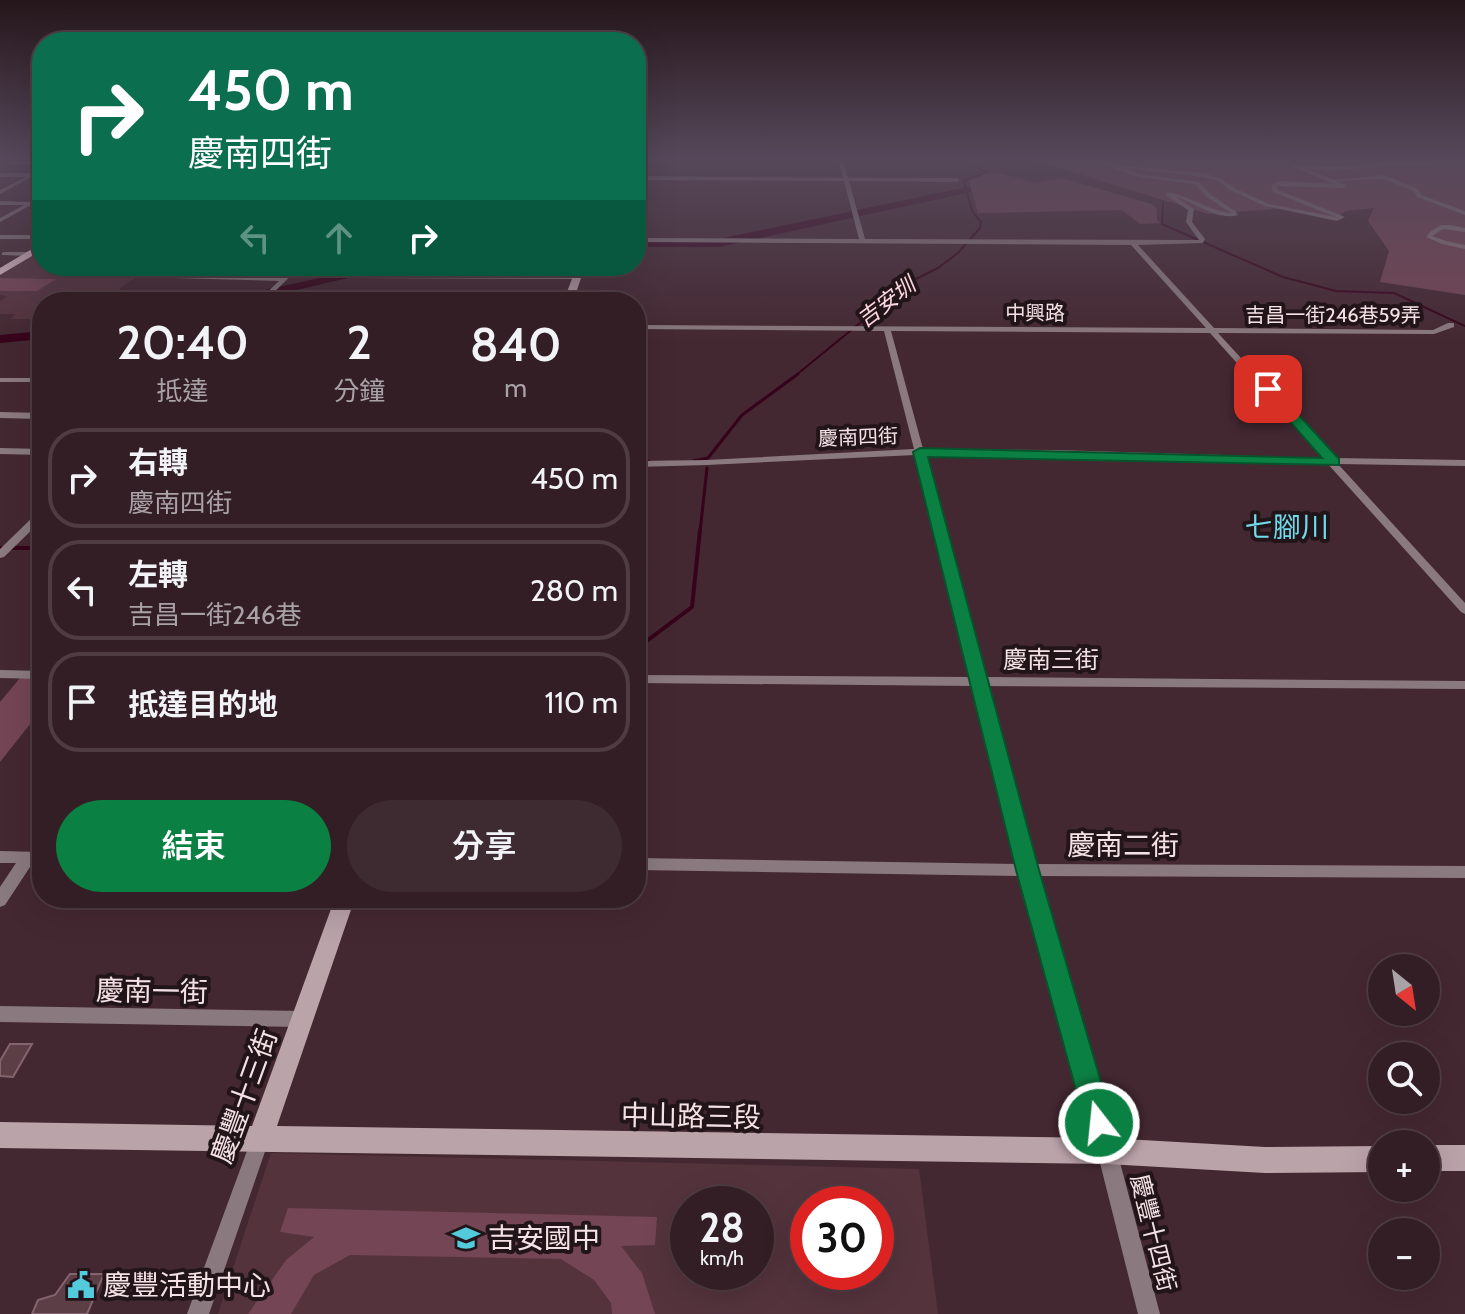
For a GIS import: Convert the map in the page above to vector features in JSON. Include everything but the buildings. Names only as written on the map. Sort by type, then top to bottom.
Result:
[{"type":"main road","points":[[0,272],[32,249]]},
{"type":"main road","points":[[0,266],[25,254]]},
{"type":"street","points":[[858,219],[863,242]]},
{"type":"street","points":[[646,240],[1201,242],[1189,219]]},
{"type":"street","points":[[1465,230],[1448,225],[1437,228],[1428,236],[1465,247]]},
{"type":"street","points":[[0,237],[32,240]]},
{"type":"street","points":[[1133,243],[1465,610]]},
{"type":"street","points":[[1,253],[25,254]]},
{"type":"street","points":[[175,276],[285,279]]},
{"type":"street","points":[[270,292],[288,276]]},
{"type":"street","points":[[358,277],[576,277],[571,292]]},
{"type":"street","name":"吉昌一街246巷59弄","points":[[1213,330],[1434,332],[1451,325]]},
{"type":"street","name":"中興路","points":[[646,327],[1213,330]]},
{"type":"street","name":"慶豐十四街","points":[[887,329],[1027,870],[1107,1151],[1149,1314]]},
{"type":"street","points":[[0,380],[32,380]]},
{"type":"street","points":[[0,415],[32,416]]},
{"type":"street","points":[[0,451],[32,452]]},
{"type":"street","name":"慶南四街","points":[[646,464],[920,452],[1465,463]]},
{"type":"street","points":[[0,555],[32,524]]},
{"type":"street","points":[[0,674],[32,675]]},
{"type":"street","name":"慶南三街","points":[[646,679],[1465,685]]},
{"type":"street","points":[[0,857],[32,858]]},
{"type":"street","points":[[0,900],[32,862]]},
{"type":"street","name":"慶南二街","points":[[646,864],[1465,872]]},
{"type":"street","name":"慶豐十三街","points":[[198,1314],[342,908]]},
{"type":"street","name":"慶南一街","points":[[0,1014],[304,1019]]},
{"type":"street","name":"中山路三段","points":[[0,1135],[1107,1151],[1265,1160],[1368,1159]]},
{"type":"street","points":[[1440,1158],[1465,1158]]},
{"type":"shaded area","points":[[1134,219],[1157,219],[1161,223],[1140,224]]},
{"type":"shaded area","points":[[1465,219],[1465,295],[1380,282],[1389,251],[1368,221]]},
{"type":"shaded area","points":[[32,255],[32,276],[137,276],[116,292],[32,292],[32,319],[10,319],[16,314],[0,314],[0,301],[7,296],[0,295],[0,276]]},
{"type":"shaded area","points":[[0,278],[56,279],[37,291],[0,291]]},
{"type":"shaded area","points":[[20,678],[32,678],[32,722],[0,762],[0,702]]},
{"type":"shaded area","name":"吉安國中","points":[[271,1153],[919,1169],[938,1314],[218,1314]]},
{"type":"shaded area","points":[[288,1208],[657,1217],[655,1245],[621,1246],[642,1273],[655,1314],[612,1314],[611,1303],[594,1280],[561,1259],[350,1255],[314,1275],[291,1314],[248,1314],[286,1260],[314,1237],[280,1232]]},
{"type":"waterway","points":[[646,243],[719,243],[830,219]]},
{"type":"waterway","name":"吉安圳","points":[[795,376],[910,282],[938,268],[958,253],[980,228],[979,219]]},
{"type":"waterway","points":[[1162,219],[1162,224],[1283,277],[1336,291],[1394,293],[1465,326]]},
{"type":"waterway","points":[[273,292],[347,276]]},
{"type":"waterway","points":[[0,339],[32,336]]},
{"type":"waterway","name":"吉安圳","points":[[693,461],[708,458],[742,415],[798,374]]},
{"type":"waterway","points":[[700,532],[707,468]]},
{"type":"waterway","points":[[646,642],[692,607],[700,530]]},
{"type":"waterway","points":[[0,548],[32,548]]},
{"type":"place","name":"吉安國中","points":[[466,1238]]},
{"type":"place","name":"慶豐活動中心","points":[[81,1285]]},
{"type":"district","name":"七腳川","points":[[1287,527]]},
{"type":"route","points":[[1099,1123],[1027,870],[920,452],[1334,462],[1268,389]]}]
